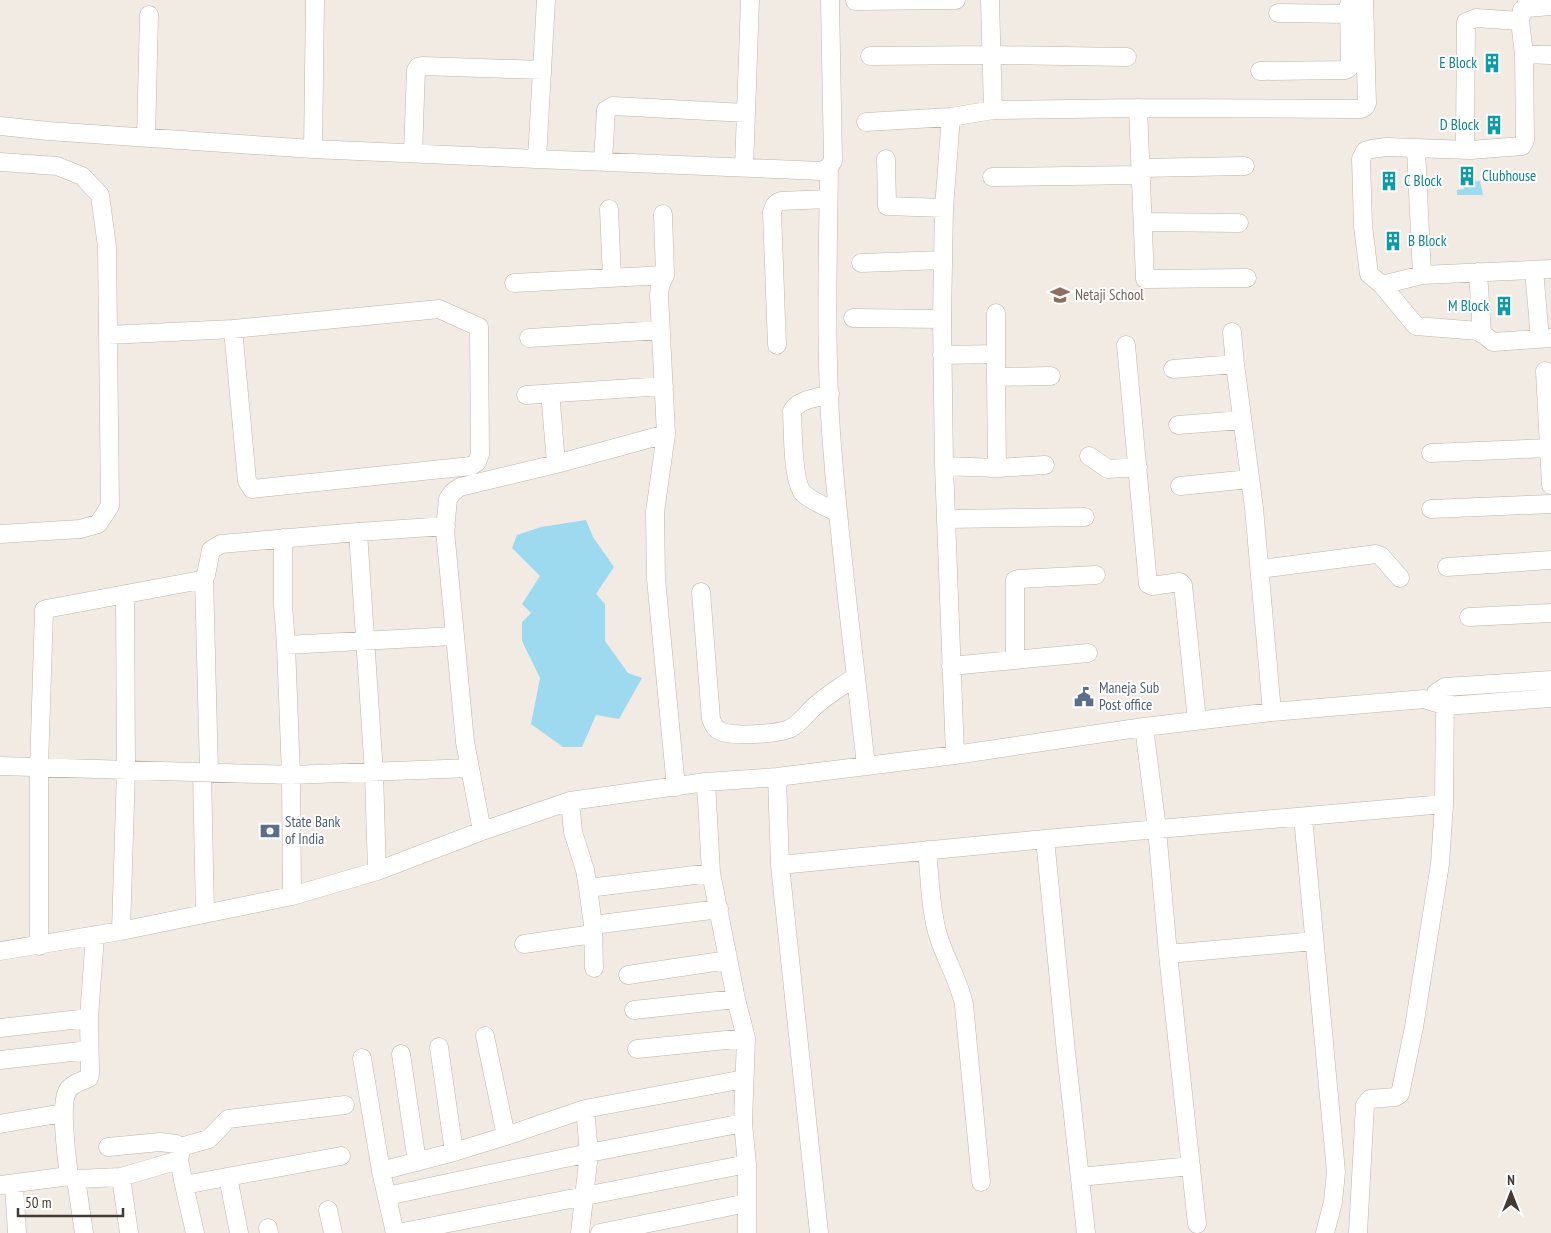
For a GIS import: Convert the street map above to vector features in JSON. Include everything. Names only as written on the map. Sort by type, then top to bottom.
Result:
[{"type":"street","points":[[313,149],[315,0]]},
{"type":"street","points":[[537,158],[546,0]]},
{"type":"street","points":[[744,167],[750,0]]},
{"type":"street","points":[[0,126],[313,149],[822,171],[829,167],[833,161],[830,0]]},
{"type":"street","points":[[854,1],[956,0]]},
{"type":"street","points":[[990,0],[993,110]]},
{"type":"street","points":[[866,122],[951,117],[993,110],[1138,108],[1361,109],[1366,107],[1367,103],[1364,0]]},
{"type":"street","points":[[1470,150],[1465,144],[1466,22],[1476,18],[1551,6]]},
{"type":"street","points":[[1260,71],[1345,70],[1349,68],[1351,7],[1278,13]]},
{"type":"street","points":[[1382,285],[1422,275],[1542,270],[1545,339],[1493,342],[1479,331],[1416,326],[1382,285],[1369,274],[1363,226],[1361,159],[1366,151],[1387,147],[1470,150],[1522,146],[1525,140],[1524,10]]},
{"type":"street","points":[[146,138],[149,14]]},
{"type":"street","points":[[1524,54],[1551,55]]},
{"type":"street","points":[[870,56],[1127,56]]},
{"type":"street","points":[[413,153],[416,70],[418,67],[542,70]]},
{"type":"street","points":[[603,161],[606,110],[609,107],[746,113]]},
{"type":"street","points":[[1138,108],[1145,279],[1247,278]]},
{"type":"street","points":[[951,117],[944,208],[942,355],[944,466],[955,755]]},
{"type":"street","points":[[1416,148],[1422,275]]},
{"type":"street","points":[[886,159],[887,206],[944,208]]},
{"type":"street","points":[[0,162],[56,166],[82,176],[100,195],[107,247],[110,506],[98,524],[80,529],[0,534]]},
{"type":"street","points":[[992,177],[1245,166]]},
{"type":"street","points":[[829,167],[828,352],[830,394],[838,513],[866,766]]},
{"type":"street","points":[[777,346],[772,212],[774,206],[781,200],[828,199]]},
{"type":"street","points":[[608,209],[612,278]]},
{"type":"street","points":[[662,214],[665,275],[660,286],[659,295],[666,434],[655,512],[656,579],[676,787]]},
{"type":"street","points":[[1143,222],[1239,223]]},
{"type":"street","points":[[861,262],[943,260]]},
{"type":"street","points":[[1478,272],[1482,334]]},
{"type":"street","points":[[514,283],[665,275]]},
{"type":"street","points":[[108,335],[233,329],[439,309],[479,327],[480,454],[477,462],[471,466],[252,489],[247,481],[233,329]]},
{"type":"street","points":[[996,313],[998,468]]},
{"type":"street","points":[[853,318],[942,320]]},
{"type":"street","points":[[529,338],[661,330]]},
{"type":"street","points":[[1232,332],[1260,569],[1272,712]]},
{"type":"street","points":[[1126,345],[1148,584],[1152,586],[1180,582],[1183,585],[1198,721]]},
{"type":"street","points":[[942,355],[996,354]]},
{"type":"street","points":[[1173,369],[1235,364]]},
{"type":"street","points":[[1545,371],[1551,485]]},
{"type":"street","points":[[996,377],[1051,376]]},
{"type":"street","points":[[526,395],[664,386]]},
{"type":"street","points":[[830,394],[794,406],[792,411],[796,475],[798,486],[803,493],[838,513]]},
{"type":"street","points":[[551,403],[556,464]]},
{"type":"street","points":[[1178,425],[1242,420]]},
{"type":"street","points":[[482,831],[465,742],[454,636],[446,526],[448,499],[460,487],[556,464],[666,434]]},
{"type":"street","points":[[1430,454],[1549,448]]},
{"type":"street","points":[[1089,456],[1108,470],[1138,467]]},
{"type":"street","points":[[944,466],[998,468],[1045,465]]},
{"type":"street","points":[[1180,486],[1250,480]]},
{"type":"street","points":[[1430,509],[1551,504]]},
{"type":"street","points":[[946,519],[1085,517]]},
{"type":"street","points":[[205,914],[204,578],[211,550],[221,544],[446,526]]},
{"type":"street","points":[[358,532],[374,772],[376,871]]},
{"type":"street","points":[[283,538],[283,605],[291,775],[292,896]]},
{"type":"street","points":[[1260,569],[1376,554],[1381,556],[1400,578]]},
{"type":"street","points":[[1446,567],[1551,560]]},
{"type":"street","points":[[1015,660],[1015,580],[1096,575]]},
{"type":"street","points":[[39,946],[39,768],[44,610],[204,578]]},
{"type":"street","points":[[701,592],[711,719],[714,727],[720,732],[734,734],[773,733],[789,729],[800,722],[826,697],[856,676]]},
{"type":"street","points":[[121,931],[126,770],[125,594]]},
{"type":"street","points":[[1469,617],[1551,613]]},
{"type":"street","points":[[286,645],[454,636]]},
{"type":"street","points":[[951,666],[1088,653]]},
{"type":"street","points":[[1424,699],[1446,687],[1551,680]]},
{"type":"street","points":[[1358,1233],[1365,1105],[1370,1099],[1395,1097],[1400,1094],[1414,1027],[1433,911],[1440,864],[1444,804],[1446,687]]},
{"type":"street","points":[[0,951],[121,931],[292,896],[376,871],[482,831],[570,801],[706,782],[776,776],[955,755],[1144,727],[1272,712],[1424,699],[1446,706],[1551,698]]},
{"type":"street","points":[[1144,727],[1157,830],[1168,954],[1198,1224]]},
{"type":"street","points":[[0,766],[291,775],[470,768]]},
{"type":"street","points":[[776,776],[780,865],[819,1233]]},
{"type":"street","points":[[706,782],[711,873],[746,1038],[743,1123],[747,1164],[747,1233]]},
{"type":"street","points":[[570,801],[573,832],[585,870],[588,888],[593,930],[594,968]]},
{"type":"street","points":[[780,865],[1045,839],[1444,804]]},
{"type":"street","points":[[1302,817],[1336,1172],[1334,1202],[1325,1233]]},
{"type":"street","points":[[1045,839],[1086,1233]]},
{"type":"street","points":[[927,850],[932,904],[937,930],[962,994],[964,1005],[981,1182]]},
{"type":"street","points":[[588,888],[711,873]]},
{"type":"street","points":[[524,944],[593,930],[719,909]]},
{"type":"street","points":[[84,1233],[73,1178],[64,1114],[68,1090],[90,1076],[89,1018],[95,935]]},
{"type":"street","points":[[1168,954],[1314,941]]},
{"type":"street","points":[[628,975],[728,960]]},
{"type":"street","points":[[634,1010],[736,998]]},
{"type":"street","points":[[0,1028],[89,1018]]},
{"type":"street","points":[[485,1036],[506,1136]]},
{"type":"street","points":[[637,1049],[746,1038]]},
{"type":"street","points":[[439,1047],[454,1152]]},
{"type":"street","points":[[0,1060],[89,1050]]},
{"type":"street","points":[[400,1054],[417,1162]]},
{"type":"street","points":[[362,1058],[381,1171],[397,1233],[747,1164]]},
{"type":"street","points":[[381,1171],[454,1152],[585,1109],[744,1079]]},
{"type":"street","points":[[17,1233],[7,1184],[73,1178],[121,1177],[180,1154],[184,1146],[209,1139],[228,1119],[345,1105]]},
{"type":"street","points":[[580,1233],[590,1153],[585,1109]]},
{"type":"street","points":[[0,1124],[64,1114]]},
{"type":"street","points":[[387,1196],[743,1123]]},
{"type":"street","points":[[108,1147],[160,1142],[176,1144],[180,1154],[184,1185],[195,1233]]},
{"type":"street","points":[[184,1185],[341,1156]]},
{"type":"street","points":[[1080,1177],[1191,1166]]},
{"type":"street","points":[[121,1177],[129,1233]]},
{"type":"street","points":[[228,1177],[240,1233]]},
{"type":"street","points":[[600,1233],[747,1203]]},
{"type":"street","points":[[328,1210],[333,1233]]},
{"type":"water","points":[[1480,181],[1483,195],[1457,195],[1457,190],[1464,189],[1463,182]]},
{"type":"water","points":[[586,520],[593,537],[614,567],[596,594],[605,604],[605,641],[628,673],[642,678],[619,719],[596,715],[582,747],[563,747],[531,724],[540,678],[522,641],[522,622],[531,613],[522,604],[540,576],[512,548],[517,535],[541,527]]},
{"type":"place","name":"E Block","points":[[1492,63]]},
{"type":"place","name":"D Block","points":[[1494,125]]},
{"type":"place","name":"Clubhouse","points":[[1467,176]]},
{"type":"place","name":"C Block","points":[[1389,181]]},
{"type":"place","name":"B Block","points":[[1393,241]]},
{"type":"place","name":"Netaji School","points":[[1060,295]]},
{"type":"place","name":"M Block","points":[[1504,306]]},
{"type":"place","name":"Maneja Sub Post office","points":[[1084,697]]},
{"type":"place","name":"State Bank of India","points":[[270,831]]}]
